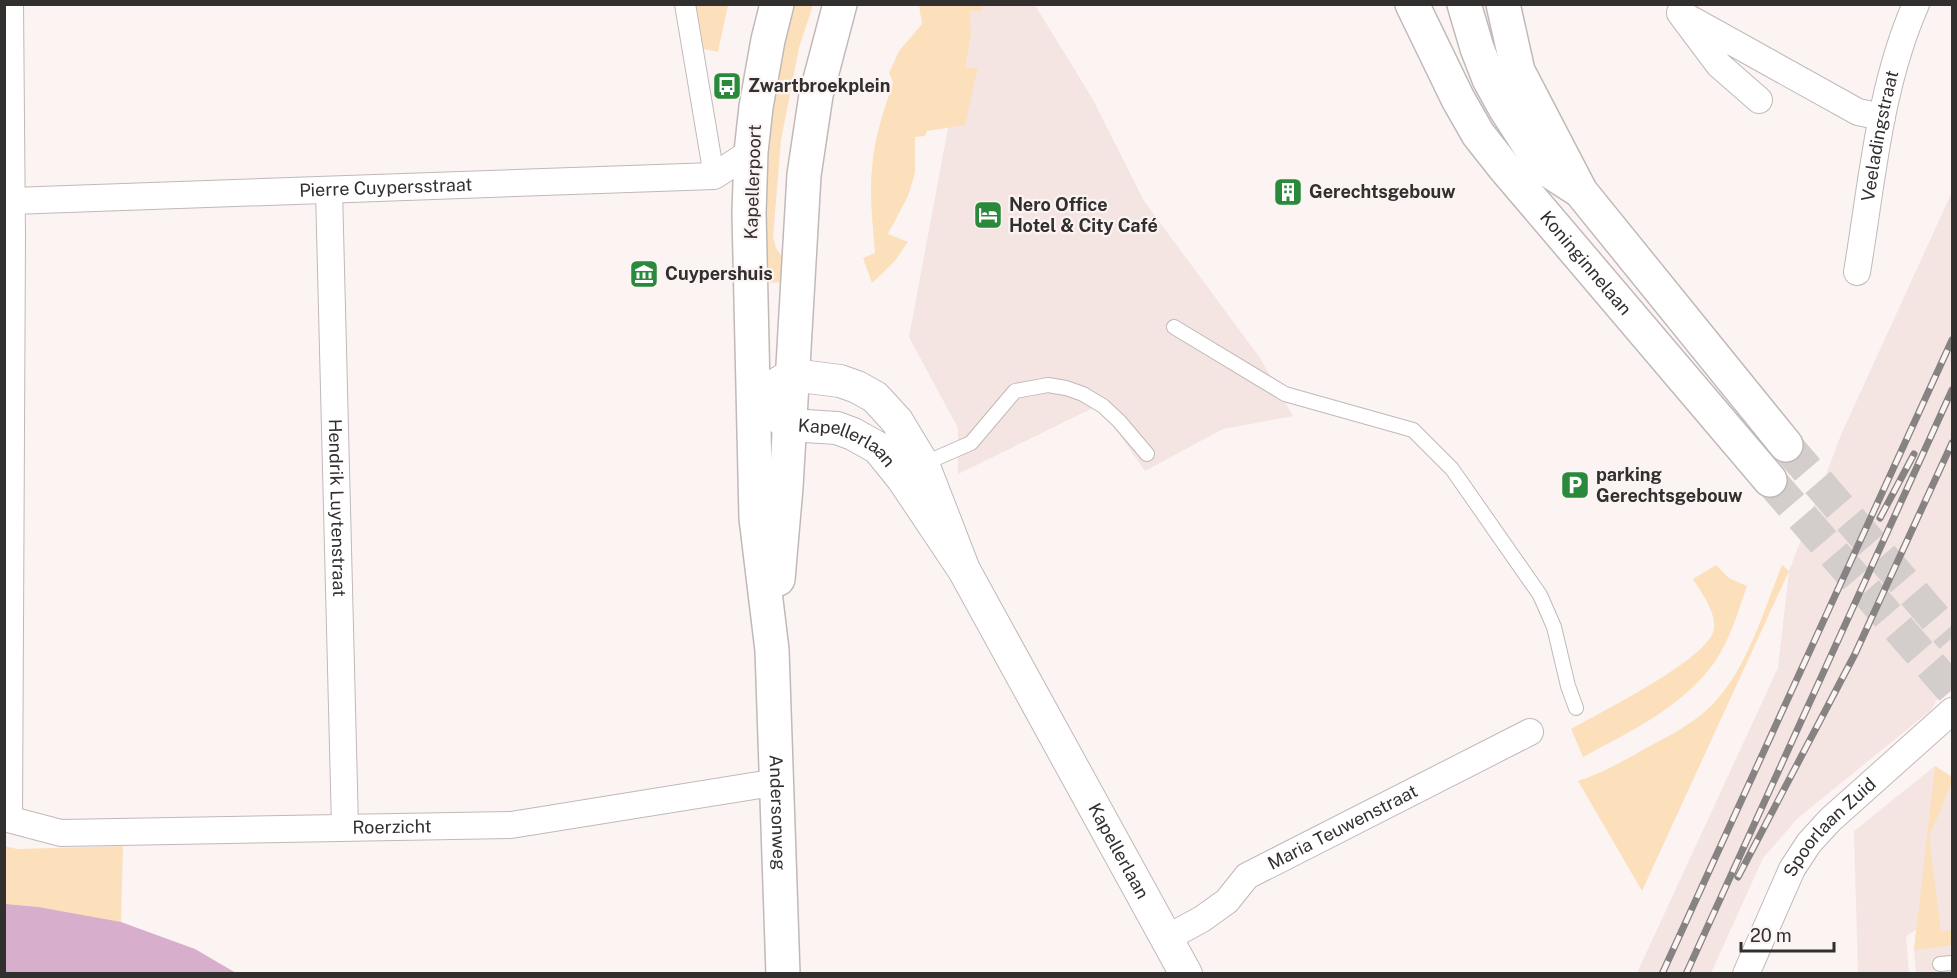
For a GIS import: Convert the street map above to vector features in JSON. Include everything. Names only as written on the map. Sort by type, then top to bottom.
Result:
[{"type":"main road","name":"Kapellerpoort","points":[[754,398],[749,213],[751,152],[756,107],[768,39],[777,4]]},
{"type":"main road","points":[[792,375],[810,123],[840,4]]},
{"type":"main road","points":[[1464,4],[1489,79],[1505,108],[1543,168],[1581,192]]},
{"type":"main road","points":[[1503,4],[1518,71],[1581,192],[1786,445]]},
{"type":"main road","name":"Koninginnelaan","points":[[1421,13],[1443,69],[1478,134],[1504,168],[1770,480]]},
{"type":"main road","name":"Andersonweg","points":[[772,650],[792,375]]},
{"type":"main road","name":"Andersonweg","points":[[754,398],[756,518],[772,650],[783,974]]},
{"type":"street","points":[[7,818],[8,236],[12,201],[10,4]]},
{"type":"street","points":[[685,4],[714,176],[751,152]]},
{"type":"street","name":"Veeladingstraat","points":[[1857,272],[1882,117],[1898,52],[1916,4]]},
{"type":"street","points":[[1759,100],[1719,65],[1680,13],[1857,112],[1882,117]]},
{"type":"street","name":"Pierre Cuypersstraat","points":[[12,201],[714,176]]},
{"type":"street","name":"Hendrik Luytenstraat","points":[[329,190],[345,827]]},
{"type":"street","points":[[754,398],[792,375]]},
{"type":"street","name":"Kapellerlaan","points":[[792,375],[840,381],[857,387],[875,398],[897,421],[923,464],[964,570]]},
{"type":"street","name":"Kapellerlaan","points":[[754,398],[789,425],[837,428],[853,434],[878,448],[903,479],[964,570],[1186,974]]},
{"type":"street","name":"Spoorlaan Zuid","points":[[1746,974],[1792,869],[1809,843],[1830,820],[1953,711]]},
{"type":"street","name":"Maria Teuwenstraat","points":[[1167,938],[1202,919],[1227,901],[1247,876],[1530,732]]},
{"type":"street","name":"Roerzicht","points":[[7,818],[61,833],[511,825],[778,782]]},
{"type":"lane","points":[[1174,327],[1285,394],[1413,430],[1452,469],[1540,595],[1554,627],[1568,686],[1576,708]]},
{"type":"lane","points":[[923,464],[971,443],[1015,391],[1048,385],[1083,394],[1102,406],[1147,453]]},
{"type":"shaded area","points":[[693,5],[728,5],[718,52],[699,48]]},
{"type":"shaded area","points":[[792,5],[813,5],[799,48],[781,140],[773,237],[776,248],[786,262],[784,282],[766,283],[764,192],[771,103]]},
{"type":"shaded area","points":[[919,5],[982,5],[981,11],[970,11],[971,34],[965,68],[978,67],[965,125],[927,131],[925,136],[915,137],[915,173],[908,196],[888,234],[908,242],[894,262],[872,283],[863,258],[875,253],[871,190],[875,146],[893,82],[889,73],[899,51],[922,24]]},
{"type":"shaded area","points":[[971,5],[1035,5],[1092,98],[1144,201],[1260,358],[1293,416],[1223,429],[1145,471],[1099,405],[958,474],[958,428],[909,337]]},
{"type":"shaded area","points":[[1952,192],[1951,675],[1931,710],[1798,818],[1763,858],[1711,973],[1637,973],[1778,668],[1789,571],[1841,435]]},
{"type":"shaded area","points":[[1716,565],[1729,578],[1747,586],[1729,635],[1714,663],[1701,679],[1671,706],[1637,728],[1583,757],[1571,729],[1674,670],[1708,641],[1714,629],[1713,616],[1693,579]]},
{"type":"shaded area","points":[[1782,565],[1789,571],[1642,891],[1578,781],[1614,766],[1673,733],[1690,723],[1713,704],[1736,673],[1745,656]]},
{"type":"shaded area","points":[[1935,766],[1952,777],[1952,973],[1916,973],[1914,950],[1916,930],[1906,936],[1909,973],[1858,973],[1854,831]]},
{"type":"shaded area","points":[[1935,766],[1952,777],[1929,837],[1941,932],[1952,930],[1952,945],[1914,950]]},
{"type":"shaded area","points":[[4,846],[17,849],[123,846],[121,923],[5,973]]},
{"type":"shaded area","points":[[5,904],[38,907],[121,922],[195,949],[236,973],[5,973]]},
{"type":"tunnel","points":[[1786,445],[1952,638]]},
{"type":"tunnel","points":[[1770,480],[1952,690]]},
{"type":"railway","points":[[1662,974],[1952,340]]},
{"type":"railway","points":[[1686,974],[1952,390]]},
{"type":"railway","points":[[1738,877],[1855,654],[1952,443]]},
{"type":"railway","points":[[1880,518],[1914,454]]},
{"type":"place","name":"Zwartbroekplein","points":[[727,86]]},
{"type":"place","name":"Gerechtsgebouw","points":[[1288,192]]},
{"type":"place","name":"Nero Office Hotel & City Café","points":[[988,215]]},
{"type":"place","name":"Cuypershuis","points":[[644,274]]},
{"type":"place","name":"parking Gerechtsgebouw","points":[[1575,485]]}]
